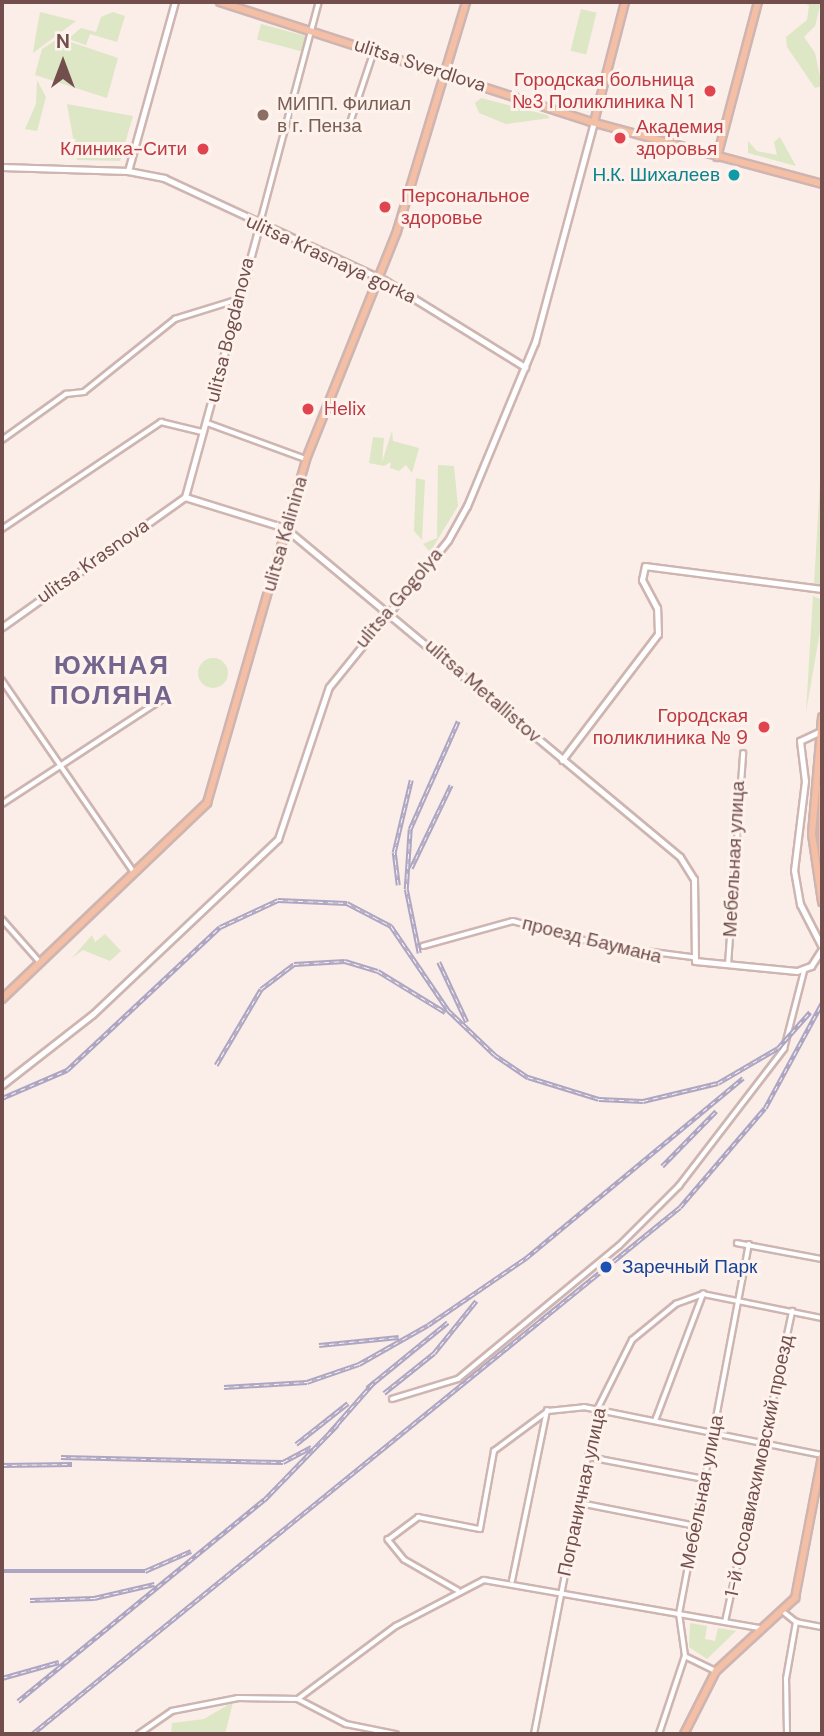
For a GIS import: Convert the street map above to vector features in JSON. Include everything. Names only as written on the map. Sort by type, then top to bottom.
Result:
[{"type":"main road","name":"ulitsa Sverdlova","points":[[220,2],[594,122],[822,184]]},
{"type":"main road","name":"ulitsa Kalinina","points":[[2,999],[202,810],[211,793],[306,459],[380,278],[448,75],[467,2]]},
{"type":"main road","name":"ulitsa Gogolya","points":[[594,122],[625,2]]},
{"type":"main road","points":[[717,157],[758,2]]},
{"type":"main road","points":[[822,717],[812,834],[822,901]]},
{"type":"main road","points":[[822,787],[822,855]]},
{"type":"main road","points":[[684,1734],[716,1671],[785,1613],[800,1582],[822,1456]]},
{"type":"street","points":[[128,171],[175,2]]},
{"type":"street","name":"ulitsa Bogdanova","points":[[185,497],[207,423],[236,300],[259,226],[319,2]]},
{"type":"street","points":[[348,129],[374,50]]},
{"type":"street","name":"ulitsa Gogolya","points":[[2,1085],[72,1033],[258,863],[283,826],[329,687],[387,610],[460,522],[525,367],[594,122]]},
{"type":"street","name":"ulitsa Krasnaya gorka","points":[[2,167],[128,171],[164,178],[259,226],[380,278],[525,367]]},
{"type":"street","points":[[2,440],[66,394],[84,392],[175,319],[236,300]]},
{"type":"street","points":[[2,529],[161,422],[204,432]]},
{"type":"street","points":[[207,423],[306,459]]},
{"type":"street","name":"ulitsa Metallistov","points":[[185,497],[285,528],[387,610],[691,870],[692,957]]},
{"type":"street","name":"ulitsa Krasnova","points":[[2,627],[185,497]]},
{"type":"street","points":[[562,760],[658,634],[657,608],[641,574],[658,564],[822,589]]},
{"type":"street","points":[[2,680],[135,873]]},
{"type":"street","points":[[2,804],[59,764],[164,698]]},
{"type":"street","points":[[392,1399],[458,1379],[619,1245],[679,1186],[784,1049],[804,971],[822,948],[800,904],[794,870],[805,781],[800,741],[821,731]]},
{"type":"street","name":"Мебельная улица","points":[[728,965],[743,754]]},
{"type":"street","points":[[2,919],[40,962]]},
{"type":"street","name":"проезд Баумана","points":[[423,946],[513,921],[607,946],[692,957],[728,965],[804,971]]},
{"type":"street","points":[[737,1243],[822,1259]]},
{"type":"street","name":"Мебельная улица","points":[[659,1734],[685,1656],[679,1614],[749,1245]]},
{"type":"street","points":[[655,1421],[703,1294],[822,1318]]},
{"type":"street","name":"Пограничная улица","points":[[534,1734],[597,1410],[632,1340],[676,1304],[703,1294]]},
{"type":"street","name":"1-й Осоавиахимовский проезд","points":[[725,1622],[792,1311]]},
{"type":"street","points":[[458,1591],[388,1547],[388,1539],[418,1517],[480,1529],[494,1451],[548,1411],[597,1410],[765,1442],[822,1456]]},
{"type":"street","points":[[512,1581],[548,1411]]},
{"type":"street","points":[[589,1457],[704,1479]]},
{"type":"street","points":[[580,1503],[696,1526]]},
{"type":"street","points":[[299,1699],[396,1626],[458,1591],[498,1579],[763,1629]]},
{"type":"street","points":[[785,1613],[796,1622],[822,1627]]},
{"type":"street","points":[[787,1734],[786,1679],[796,1622]]},
{"type":"street","points":[[685,1656],[716,1671]]},
{"type":"street","points":[[139,1734],[172,1711],[201,1703],[299,1699],[346,1724],[396,1734]]},
{"type":"green space","points":[[803,2],[821,2],[815,26],[804,37],[815,53],[822,86],[815,88],[787,47],[786,37],[807,20],[809,6]]},
{"type":"green space","points":[[581,9],[597,13],[586,55],[571,51]]},
{"type":"green space","points":[[40,12],[76,21],[33,53],[35,40]]},
{"type":"green space","points":[[113,12],[125,16],[117,42],[90,34],[86,45],[68,39],[81,28],[96,32],[101,17]]},
{"type":"green space","points":[[261,24],[305,36],[301,51],[257,39]]},
{"type":"green space","points":[[59,38],[118,58],[107,98],[35,75],[42,49]]},
{"type":"green space","points":[[37,80],[46,97],[37,131],[25,129],[36,104]]},
{"type":"green space","points":[[481,98],[550,118],[506,124],[479,113],[475,103]]},
{"type":"green space","points":[[67,104],[133,116],[120,161],[77,160]]},
{"type":"green space","points":[[780,137],[796,166],[748,153],[748,141],[757,151],[777,155],[774,142]]},
{"type":"green space","points":[[392,431],[393,441],[419,448],[412,473],[406,465],[399,471],[390,468],[391,462],[384,466],[369,463],[373,437],[384,438],[382,462]]},
{"type":"green space","points":[[822,451],[822,582],[819,585],[814,584]]},
{"type":"green space","points":[[438,465],[454,466],[458,506],[430,552],[423,544],[437,538]]},
{"type":"green space","points":[[416,478],[425,480],[422,540],[414,531]]},
{"type":"green space","points":[[813,596],[822,600],[822,620],[806,712]]},
{"type":"green space","points":[[213,658],[224,662],[228,673],[224,684],[213,688],[202,684],[198,673],[202,662]]},
{"type":"green space","points":[[105,934],[121,951],[110,961],[83,950],[72,958],[92,935],[95,942]]},
{"type":"green space","points":[[690,1623],[707,1626],[705,1639],[715,1641],[718,1628],[736,1631],[707,1659],[689,1647]]},
{"type":"green space","points":[[233,1702],[225,1734],[171,1734],[172,1723],[204,1719]]},
{"type":"railway","points":[[419,953],[406,889],[410,829],[458,721]]},
{"type":"railway","points":[[398,885],[394,852],[411,780]]},
{"type":"railway","points":[[411,868],[451,785]]},
{"type":"railway","points":[[2,1098],[67,1070],[220,927],[278,900],[347,903],[391,926],[448,1010],[495,1055],[528,1077],[599,1099],[643,1101],[718,1083],[778,1048],[810,1012]]},
{"type":"railway","points":[[216,1065],[261,989],[294,964],[345,961],[378,971],[445,1012]]},
{"type":"railway","points":[[439,962],[467,1022]]},
{"type":"railway","points":[[32,1734],[680,1207],[765,1108],[822,1003]]},
{"type":"railway","points":[[224,1387],[307,1382],[359,1364],[428,1325],[526,1258],[743,1078]]},
{"type":"railway","points":[[662,1166],[716,1111]]},
{"type":"railway","points":[[384,1393],[434,1353],[476,1301]]},
{"type":"railway","points":[[367,1388],[448,1322]]},
{"type":"railway","points":[[319,1345],[399,1337]]},
{"type":"railway","points":[[330,1432],[374,1382]]},
{"type":"railway","points":[[296,1444],[348,1403]]},
{"type":"railway","points":[[18,1701],[264,1500],[337,1425]]},
{"type":"railway","points":[[61,1457],[283,1462],[311,1447]]},
{"type":"railway","points":[[2,1465],[72,1464]]},
{"type":"railway","points":[[2,1571],[145,1571],[191,1551]]},
{"type":"railway","points":[[30,1600],[94,1598],[154,1584]]},
{"type":"railway","points":[[2,1678],[59,1662]]},
{"type":"place","name":"Городская больница №3 Поликлиника N 1","points":[[710,91]]},
{"type":"place","name":"МИПП. Филиал в г. Пенза","points":[[263,115]]},
{"type":"place","name":"Академия здоровья","points":[[620,138]]},
{"type":"place","name":"Клиника-Сити","points":[[203,149]]},
{"type":"place","name":"Н.К. Шихалеев","points":[[734,175]]},
{"type":"place","name":"Персональное здоровье","points":[[385,207]]},
{"type":"place","name":"Helix","points":[[308,409]]},
{"type":"place","name":"Городская поликлиника № 9","points":[[764,727]]},
{"type":"place","name":"Заречный Парк","points":[[606,1267]]},
{"type":"district","name":"ЮЖНАЯ ПОЛЯНА","points":[[112,681]]}]
